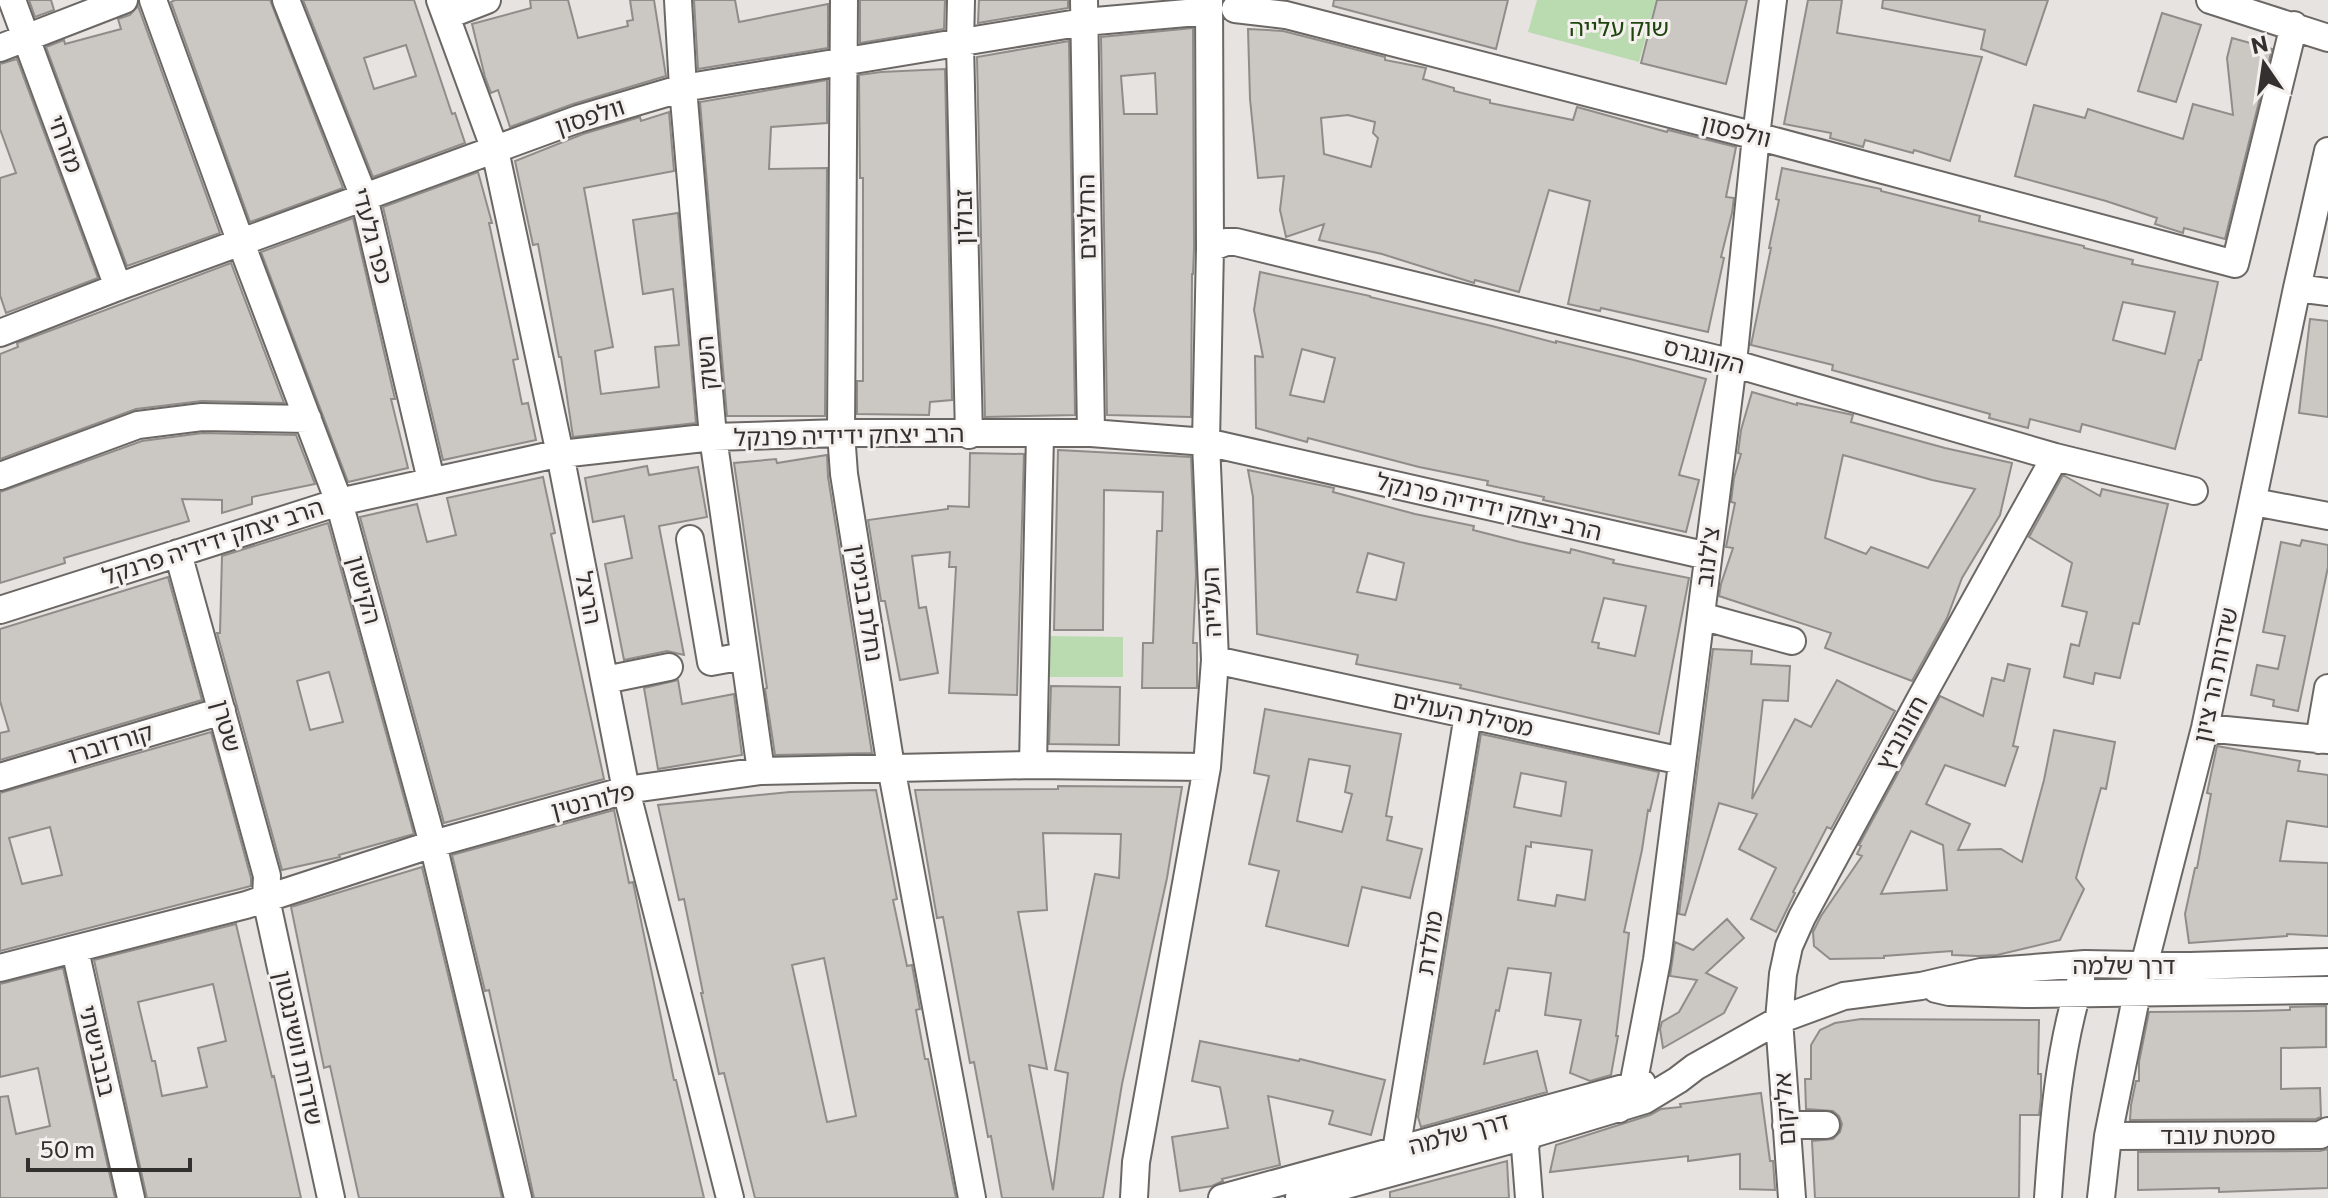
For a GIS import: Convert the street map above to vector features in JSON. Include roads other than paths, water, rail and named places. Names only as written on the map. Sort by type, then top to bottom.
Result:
[{"type":"street","name":"מזרחי","points":[[12,0],[118,287]]},
{"type":"street","points":[[0,48],[124,0]]},
{"type":"street","name":"הקישון","points":[[153,0],[339,502],[433,844],[518,1198]]},
{"type":"street","name":"כפר גלעדי","points":[[286,0],[364,197],[431,480]]},
{"type":"street","points":[[443,8],[487,0]]},
{"type":"street","name":"השוק","points":[[678,0],[713,437],[761,771]]},
{"type":"street","name":"נחלת בנימין","points":[[844,0],[841,433],[844,474],[891,767],[972,1198]]},
{"type":"street","name":"זבולון","points":[[961,0],[969,435]]},
{"type":"street","name":"צ'לנוב","points":[[1619,1109],[1633,1086],[1657,960],[1733,363],[1756,136],[1759,28],[1773,0]]},
{"type":"street","points":[[2210,0],[2328,38]]},
{"type":"street","name":"וולפסון","points":[[0,333],[578,119],[683,88],[960,44],[1084,11],[1217,7],[1286,15],[2235,264],[2294,25]]},
{"type":"street","name":"העלייה","points":[[1134,1198],[1136,1162],[1207,767],[1215,660],[1206,442],[1217,7]]},
{"type":"street","name":"הרצל","points":[[443,8],[495,150],[560,454],[626,790],[730,1198]]},
{"type":"street","name":"החלוצים","points":[[1084,11],[1091,433]]},
{"type":"street","name":"שדרות הר ציון","points":[[2101,1198],[2108,1136],[2137,993],[2205,728],[2328,151]]},
{"type":"street","name":"הקונגרס","points":[[1210,248],[1236,242],[1733,363],[2055,457],[2194,491]]},
{"type":"street","points":[[2297,288],[2328,292]]},
{"type":"street","points":[[0,476],[138,425],[202,417],[308,419]]},
{"type":"street","name":"הרב יצחק ידידיה פרנקל","points":[[0,610],[339,502],[560,454],[713,437],[841,433],[1091,433],[1206,442],[1708,556]]},
{"type":"street","points":[[1033,765],[1040,434]]},
{"type":"street","name":"חזונוביץ","points":[[1779,1020],[1789,946],[1802,917],[2055,457]]},
{"type":"street","points":[[2254,502],[2328,516]]},
{"type":"street","points":[[690,539],[711,662],[744,656]]},
{"type":"street","name":"שטרן","points":[[178,553],[267,876],[266,899]]},
{"type":"street","points":[[1701,616],[1792,641]]},
{"type":"street","name":"מסילת העולים","points":[[1215,660],[1682,761]]},
{"type":"street","points":[[605,680],[669,667]]},
{"type":"street","points":[[2205,728],[2324,740],[2328,688]]},
{"type":"street","name":"קורדוברו","points":[[0,777],[222,711]]},
{"type":"street","name":"מולדת","points":[[1400,1160],[1468,715]]},
{"type":"street","name":"פלורנטין","points":[[0,968],[266,899],[433,844],[626,790],[761,771],[1033,765],[1207,767]]},
{"type":"street","name":"שדרות וושינגטון","points":[[266,899],[331,1198]]},
{"type":"street","name":"בנבנישתי","points":[[75,950],[131,1198]]},
{"type":"street","name":"דרך שלמה","points":[[1222,1198],[1529,1135],[1619,1109],[1655,1095],[1695,1067],[1779,1020],[1844,996],[1921,986],[1981,972],[2085,964],[2328,962]]},
{"type":"street","points":[[2048,1198],[2064,1045],[2085,964]]},
{"type":"street","name":"דרך שלמה","points":[[1921,986],[1949,992],[2025,994],[2328,990]]},
{"type":"street","points":[[2025,994],[2035,997],[2054,1013],[2064,1045]]},
{"type":"street","name":"אליקום","points":[[1779,1020],[1792,1198]]},
{"type":"street","name":"דרך שלמה","points":[[1299,1198],[1400,1160],[1695,1067]]},
{"type":"street","points":[[1786,1125],[1826,1125]]},
{"type":"street","name":"סמטת עובד","points":[[2108,1136],[2320,1135],[2328,1131]]},
{"type":"street","points":[[1529,1135],[1525,1147],[1529,1198]]},
{"type":"park label","name":"שוק עלייה","points":[[1619,28]]}]
